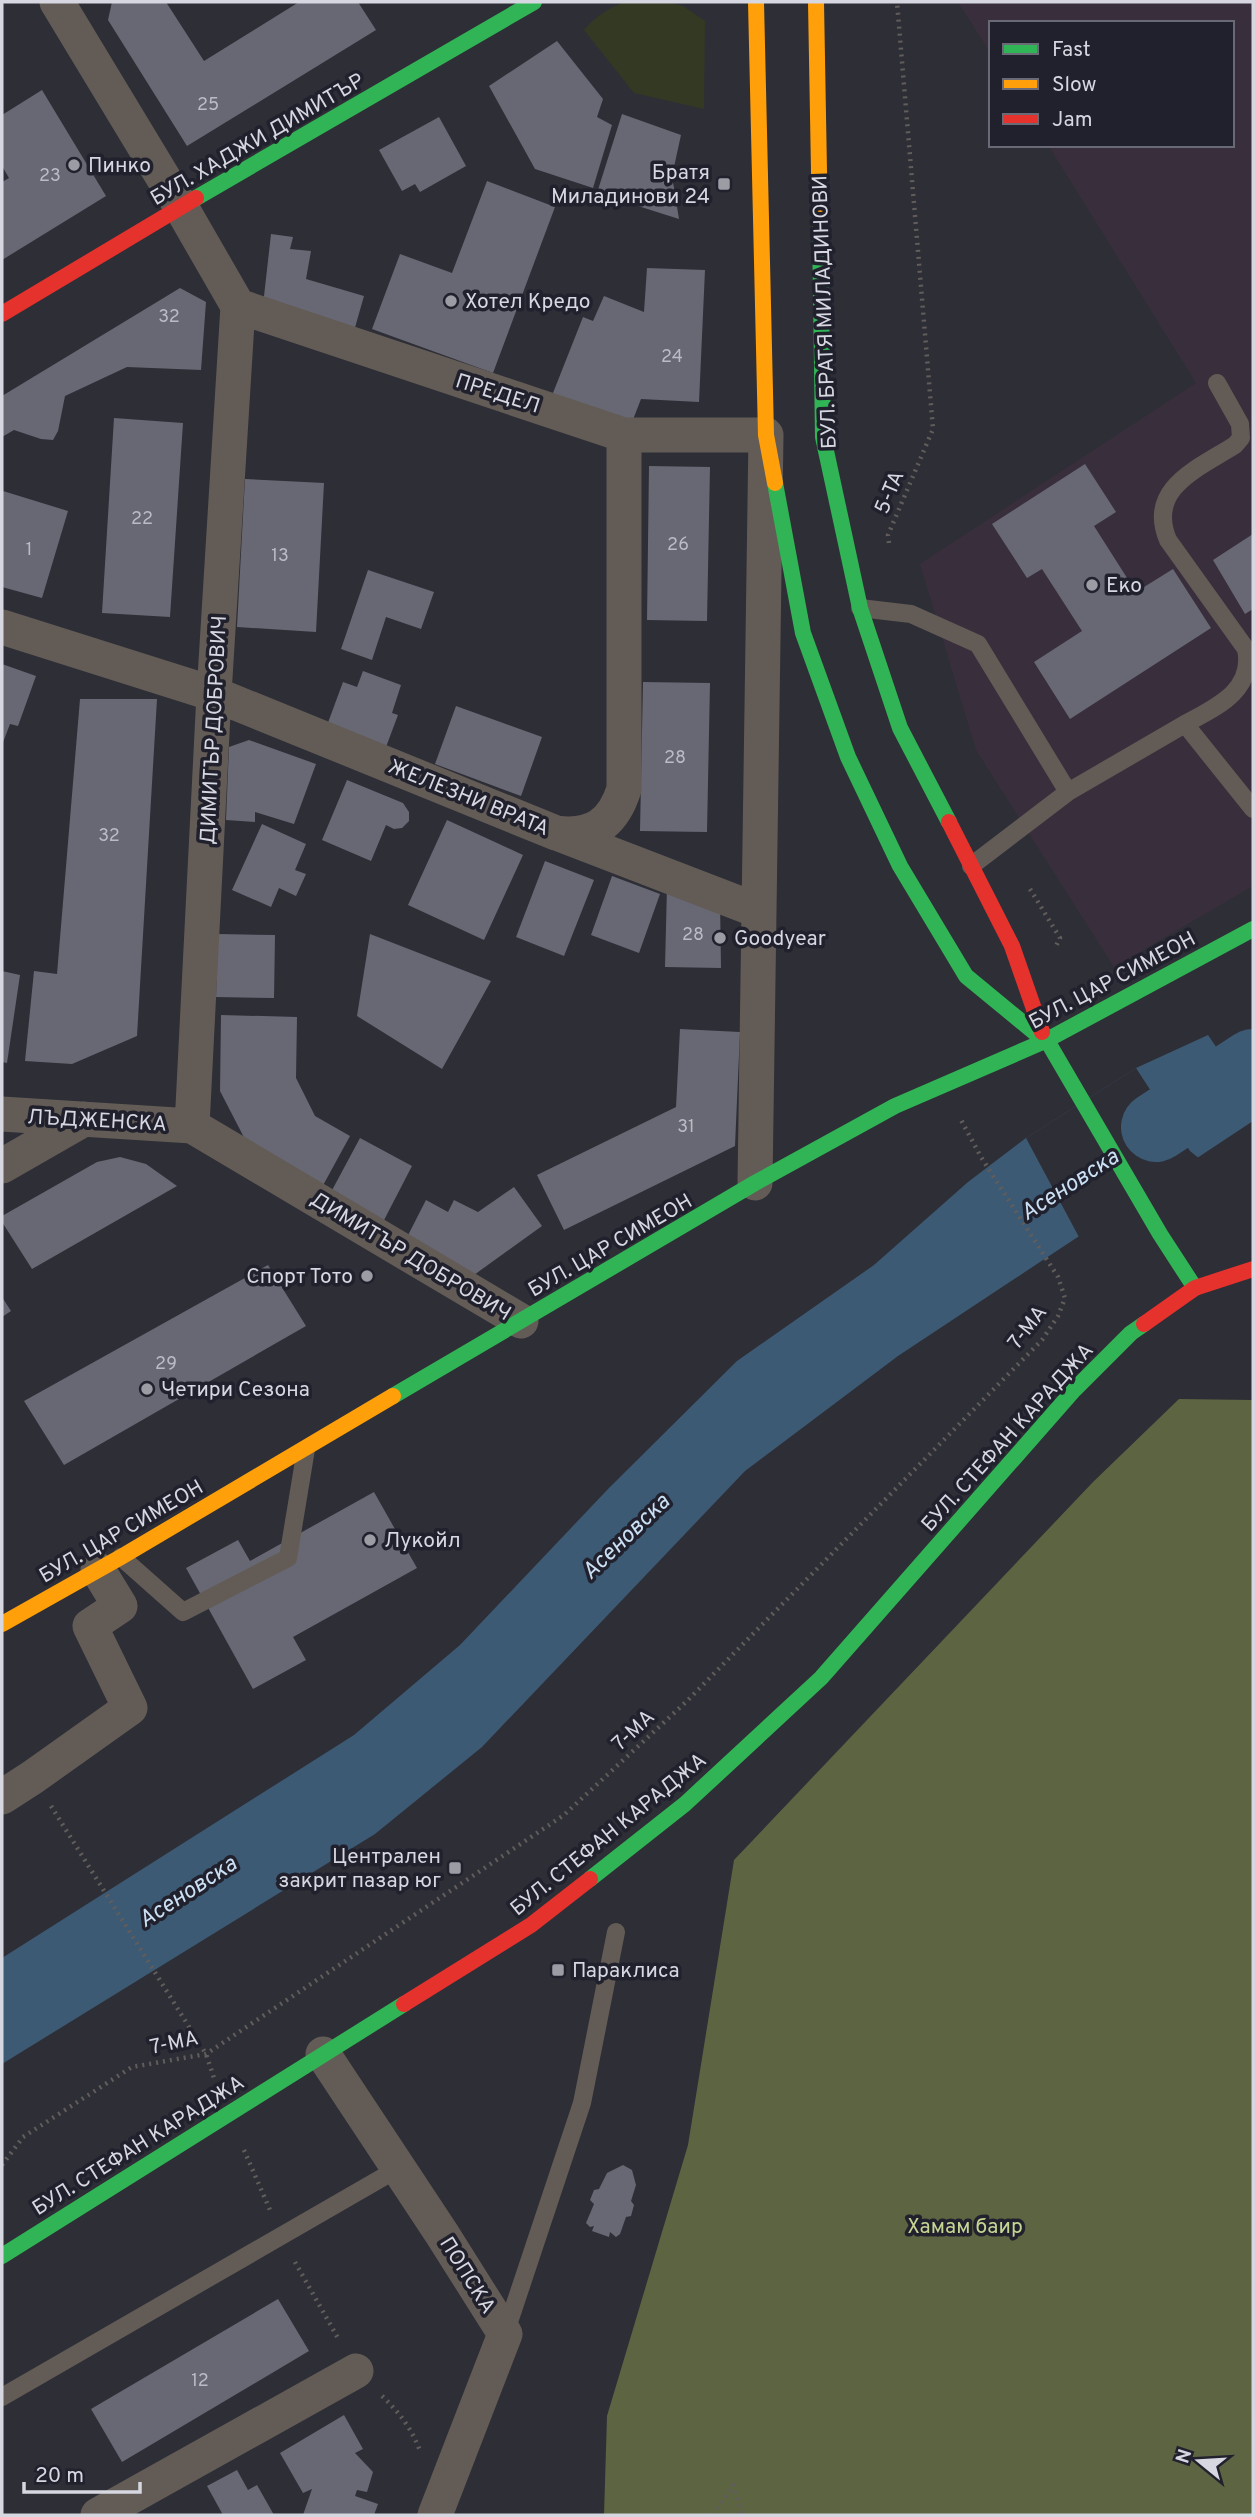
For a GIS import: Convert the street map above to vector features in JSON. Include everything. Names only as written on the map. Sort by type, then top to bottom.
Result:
[{"type":"main road","name":"БУЛ. ХАДЖИ ДИМИТЪР","points":[[2,314],[534,2]]},
{"type":"main road","points":[[746,2],[756,24]]},
{"type":"main road","name":"БУЛ. БРАТЯ МИЛАДИНОВИ","points":[[756,2],[766,435],[803,633],[854,769],[900,866],[966,976],[1045,1041]]},
{"type":"main road","name":"БУЛ. БРАТЯ МИЛАДИНОВИ","points":[[816,2],[823,437],[860,608],[900,728],[1012,946],[1045,1041],[1195,1288]]},
{"type":"main road","name":"БУЛ. ЦАР СИМЕОН","points":[[2,1623],[109,1564],[755,1184],[895,1106],[1045,1041],[1253,929]]},
{"type":"main road","name":"БУЛ. СТЕФАН КАРАДЖА","points":[[2,2256],[531,1925],[685,1804],[821,1678],[1074,1390],[1131,1333],[1195,1288],[1253,1269]]},
{"type":"street","points":[[57,2],[238,306]]},
{"type":"street","name":"ПРЕДЕЛ","points":[[238,306],[624,435],[766,435]]},
{"type":"street","name":"ДИМИТЪР ДОБРОВИЧ","points":[[238,306],[214,694],[192,1126],[521,1321]]},
{"type":"street","name":"ЖЕЛЕЗНИ ВРАТА","points":[[2,626],[214,694],[556,833],[579,834],[601,826],[620,803],[624,789],[624,435]]},
{"type":"street","name":"БУЛ. БРАТЯ МИЛАДИНОВИ","points":[[755,1184],[766,435]]},
{"type":"street","points":[[556,833],[759,911]]},
{"type":"street","name":"ЛЪДЖЕНСКА","points":[[2,1114],[192,1126]]},
{"type":"street","points":[[2,1166],[84,1119]]},
{"type":"street","points":[[2,1797],[130,1708],[90,1626],[120,1606],[109,1564]]},
{"type":"street","name":"ПОПСКА","points":[[323,2054],[506,2334],[437,2509]]},
{"type":"street","points":[[98,2515],[356,2371]]},
{"type":"lane","points":[[971,866],[1068,792],[1244,688],[1251,668],[1246,649],[1168,540],[1163,528],[1165,500],[1172,488],[1235,445],[1241,438],[1240,424],[1217,383]]},
{"type":"lane","points":[[860,608],[911,614],[978,644],[1068,792]]},
{"type":"lane","points":[[1185,724],[1253,809]]},
{"type":"lane","points":[[109,1564],[183,1612],[288,1558],[307,1447]]},
{"type":"lane","points":[[506,2334],[582,2103],[616,1932]]},
{"type":"lane","points":[[2,2397],[399,2168]]},
{"type":"path","name":"5-ТА","points":[[889,548],[888,535],[933,429],[897,2]]},
{"type":"path","points":[[1000,844],[1060,938],[1052,956]]},
{"type":"path","name":"7-МА","points":[[2,2165],[23,2137],[132,2067],[206,2054],[564,1815],[688,1700],[1042,1340],[1058,1316],[1065,1298],[1058,1277],[981,1157]]},
{"type":"path","points":[[33,1777],[206,2054]]},
{"type":"path","points":[[356,2371],[396,2409],[414,2435],[437,2509]]},
{"type":"path","points":[[714,2515],[733,2486],[742,2515]]},
{"type":"shaded area","points":[[958,2],[1253,2],[1253,886],[1114,967],[976,750],[920,564],[1196,383],[1049,147],[1234,147],[1234,21],[989,21],[989,51]]},
{"type":"green space","points":[[625,2],[668,2],[683,6],[705,21],[704,109],[634,93],[584,30],[602,13]]},
{"type":"green space","name":"Хамам баир","points":[[1179,1399],[1253,1400],[1253,2515],[604,2515],[607,2416],[688,2145],[734,1860],[1093,1482]]},
{"type":"water","points":[[1208,1035],[1253,1101],[1253,1121],[898,1356],[745,1471],[482,1747],[375,1834],[2,2064],[2,1958],[354,1735],[460,1645],[609,1488],[737,1361],[874,1265],[968,1182],[1026,1138],[1136,1068]]},
{"type":"pier","points":[[1136,1068],[1190,1151],[1201,1160],[1080,1239],[1026,1138]]},
{"type":"building","points":[[112,2],[166,2],[204,61],[299,2],[358,2],[376,30],[187,146],[108,20]]},
{"type":"building","points":[[557,41],[603,99],[597,117],[612,125],[593,188],[535,169],[489,86]]},
{"type":"building","points":[[42,90],[106,196],[2,260],[2,182],[9,178],[2,166],[2,115]]},
{"type":"building","points":[[622,114],[681,135],[672,176],[679,219],[597,193]]},
{"type":"building","points":[[439,117],[466,166],[420,192],[415,184],[402,191],[379,150]]},
{"type":"building","name":"Хотел Кредо","points":[[487,181],[555,207],[493,373],[372,329],[400,254],[452,273]]},
{"type":"building","points":[[271,234],[293,237],[290,249],[311,251],[306,279],[364,296],[354,331],[263,305]]},
{"type":"building","points":[[647,268],[705,270],[699,402],[641,399],[629,430],[551,398],[583,317],[593,321],[604,296],[644,312]]},
{"type":"building","points":[[180,288],[206,302],[201,370],[127,367],[65,396],[58,431],[53,440],[14,430],[2,437],[2,396]]},
{"type":"building","points":[[114,418],[183,423],[170,617],[102,613]]},
{"type":"building","name":"Еко","points":[[1085,464],[1116,512],[1094,526],[1136,592],[1173,569],[1211,628],[1070,719],[1034,662],[1082,631],[1042,569],[1027,578],[992,524]]},
{"type":"building","points":[[649,466],[710,467],[707,621],[647,620]]},
{"type":"building","points":[[245,479],[324,483],[316,632],[237,627]]},
{"type":"building","points":[[3,491],[68,511],[42,598],[2,587]]},
{"type":"building","points":[[1253,534],[1253,609],[1245,614],[1213,560]]},
{"type":"building","points":[[368,570],[434,592],[421,629],[386,617],[372,660],[341,649]]},
{"type":"building","points":[[2,664],[36,676],[18,726],[10,724],[2,745]]},
{"type":"building","points":[[363,671],[401,685],[392,713],[398,715],[386,747],[326,728],[343,682],[357,687]]},
{"type":"building","points":[[643,682],[710,683],[707,832],[640,831]]},
{"type":"building","points":[[80,699],[157,699],[137,1036],[72,1064],[25,1061],[34,971],[57,974]]},
{"type":"building","points":[[456,706],[542,737],[521,796],[435,764]]},
{"type":"building","points":[[249,740],[316,764],[294,824],[255,812],[255,822],[226,820],[229,747]]},
{"type":"building","points":[[347,780],[403,803],[409,812],[409,821],[402,828],[394,829],[386,825],[371,861],[322,840]]},
{"type":"building","points":[[447,820],[523,855],[484,940],[408,905]]},
{"type":"building","points":[[262,824],[306,844],[295,870],[306,874],[296,896],[279,888],[271,907],[232,890]]},
{"type":"building","points":[[545,861],[594,880],[564,956],[516,937]]},
{"type":"building","points":[[612,876],[660,894],[639,953],[591,935]]},
{"type":"building","points":[[667,886],[720,900],[721,968],[665,967]]},
{"type":"building","points":[[218,934],[275,935],[274,998],[216,997]]},
{"type":"building","points":[[370,934],[491,981],[442,1069],[357,1016]]},
{"type":"building","points":[[2,971],[20,975],[7,1063],[2,1062]]},
{"type":"building","points":[[221,1015],[297,1017],[296,1078],[315,1116],[350,1136],[321,1189],[250,1149],[220,1091]]},
{"type":"building","points":[[680,1029],[740,1032],[735,1146],[564,1230],[537,1175],[676,1107]]},
{"type":"building","points":[[360,1138],[412,1166],[383,1222],[330,1194]]},
{"type":"building","points":[[120,1157],[146,1164],[177,1186],[32,1269],[2,1222],[2,1216],[97,1162]]},
{"type":"building","points":[[514,1187],[542,1226],[467,1280],[402,1247],[426,1200],[448,1212],[454,1200],[478,1212]]},
{"type":"building","points":[[268,1265],[306,1326],[64,1465],[24,1401]]},
{"type":"building","points":[[2,1297],[11,1311],[2,1317]]},
{"type":"building","points":[[374,1492],[417,1568],[293,1637],[306,1660],[253,1689],[186,1568],[238,1540],[250,1561]]},
{"type":"building","points":[[623,2165],[632,2170],[636,2185],[631,2201],[634,2205],[620,2234],[616,2237],[610,2232],[609,2237],[592,2231],[594,2226],[590,2227],[586,2223],[594,2204],[590,2200],[607,2173]]},
{"type":"building","points":[[278,2299],[309,2351],[122,2462],[91,2409]]},
{"type":"building","points":[[344,2415],[363,2449],[355,2453],[373,2472],[367,2492],[357,2490],[355,2496],[378,2504],[374,2515],[303,2515],[312,2489],[303,2493],[280,2453]]},
{"type":"building","points":[[237,2470],[248,2490],[257,2485],[274,2515],[223,2515],[207,2486]]},
{"type":"waterway","name":"Асеновска","points":[[1156,1127],[1253,1064]]},
{"type":"traffic: fast","points":[[196,198],[534,2]]},
{"type":"traffic: fast","points":[[820,228],[823,437],[860,608],[900,728],[949,822]]},
{"type":"traffic: fast","points":[[775,483],[803,633],[848,757],[900,866],[966,976],[1045,1041]]},
{"type":"traffic: fast","points":[[393,1396],[755,1183],[895,1106],[1045,1041],[1253,929]]},
{"type":"traffic: fast","points":[[1042,1032],[1160,1234],[1195,1288]]},
{"type":"traffic: fast","points":[[590,1879],[685,1804],[821,1678],[1074,1390],[1131,1333],[1144,1324]]},
{"type":"traffic: fast","points":[[2,2256],[404,2004]]},
{"type":"traffic: slow","points":[[756,2],[766,435],[775,483]]},
{"type":"traffic: slow","points":[[816,2],[820,228]]},
{"type":"traffic: slow","points":[[2,1624],[393,1396]]},
{"type":"traffic: jam","points":[[2,314],[196,198]]},
{"type":"traffic: jam","points":[[949,822],[1012,946],[1042,1032]]},
{"type":"traffic: jam","points":[[1144,1324],[1195,1288],[1253,1269]]},
{"type":"traffic: jam","points":[[404,2004],[531,1925],[590,1879]]},
{"type":"place","name":"Пинко","points":[[74,165]]},
{"type":"place","name":"Братя Миладинови 24","points":[[724,184]]},
{"type":"place","name":"Хотел Кредо","points":[[451,301]]},
{"type":"place","name":"Еко","points":[[1092,585]]},
{"type":"place","name":"Goodyear","points":[[720,938]]},
{"type":"place","name":"Спорт Тото","points":[[367,1276]]},
{"type":"place","name":"Четири Сезона","points":[[147,1389]]},
{"type":"place","name":"Лукойл","points":[[370,1540]]},
{"type":"place","name":"Централен закрит пазар юг","points":[[455,1868]]},
{"type":"place","name":"Параклиса","points":[[558,1970]]}]
